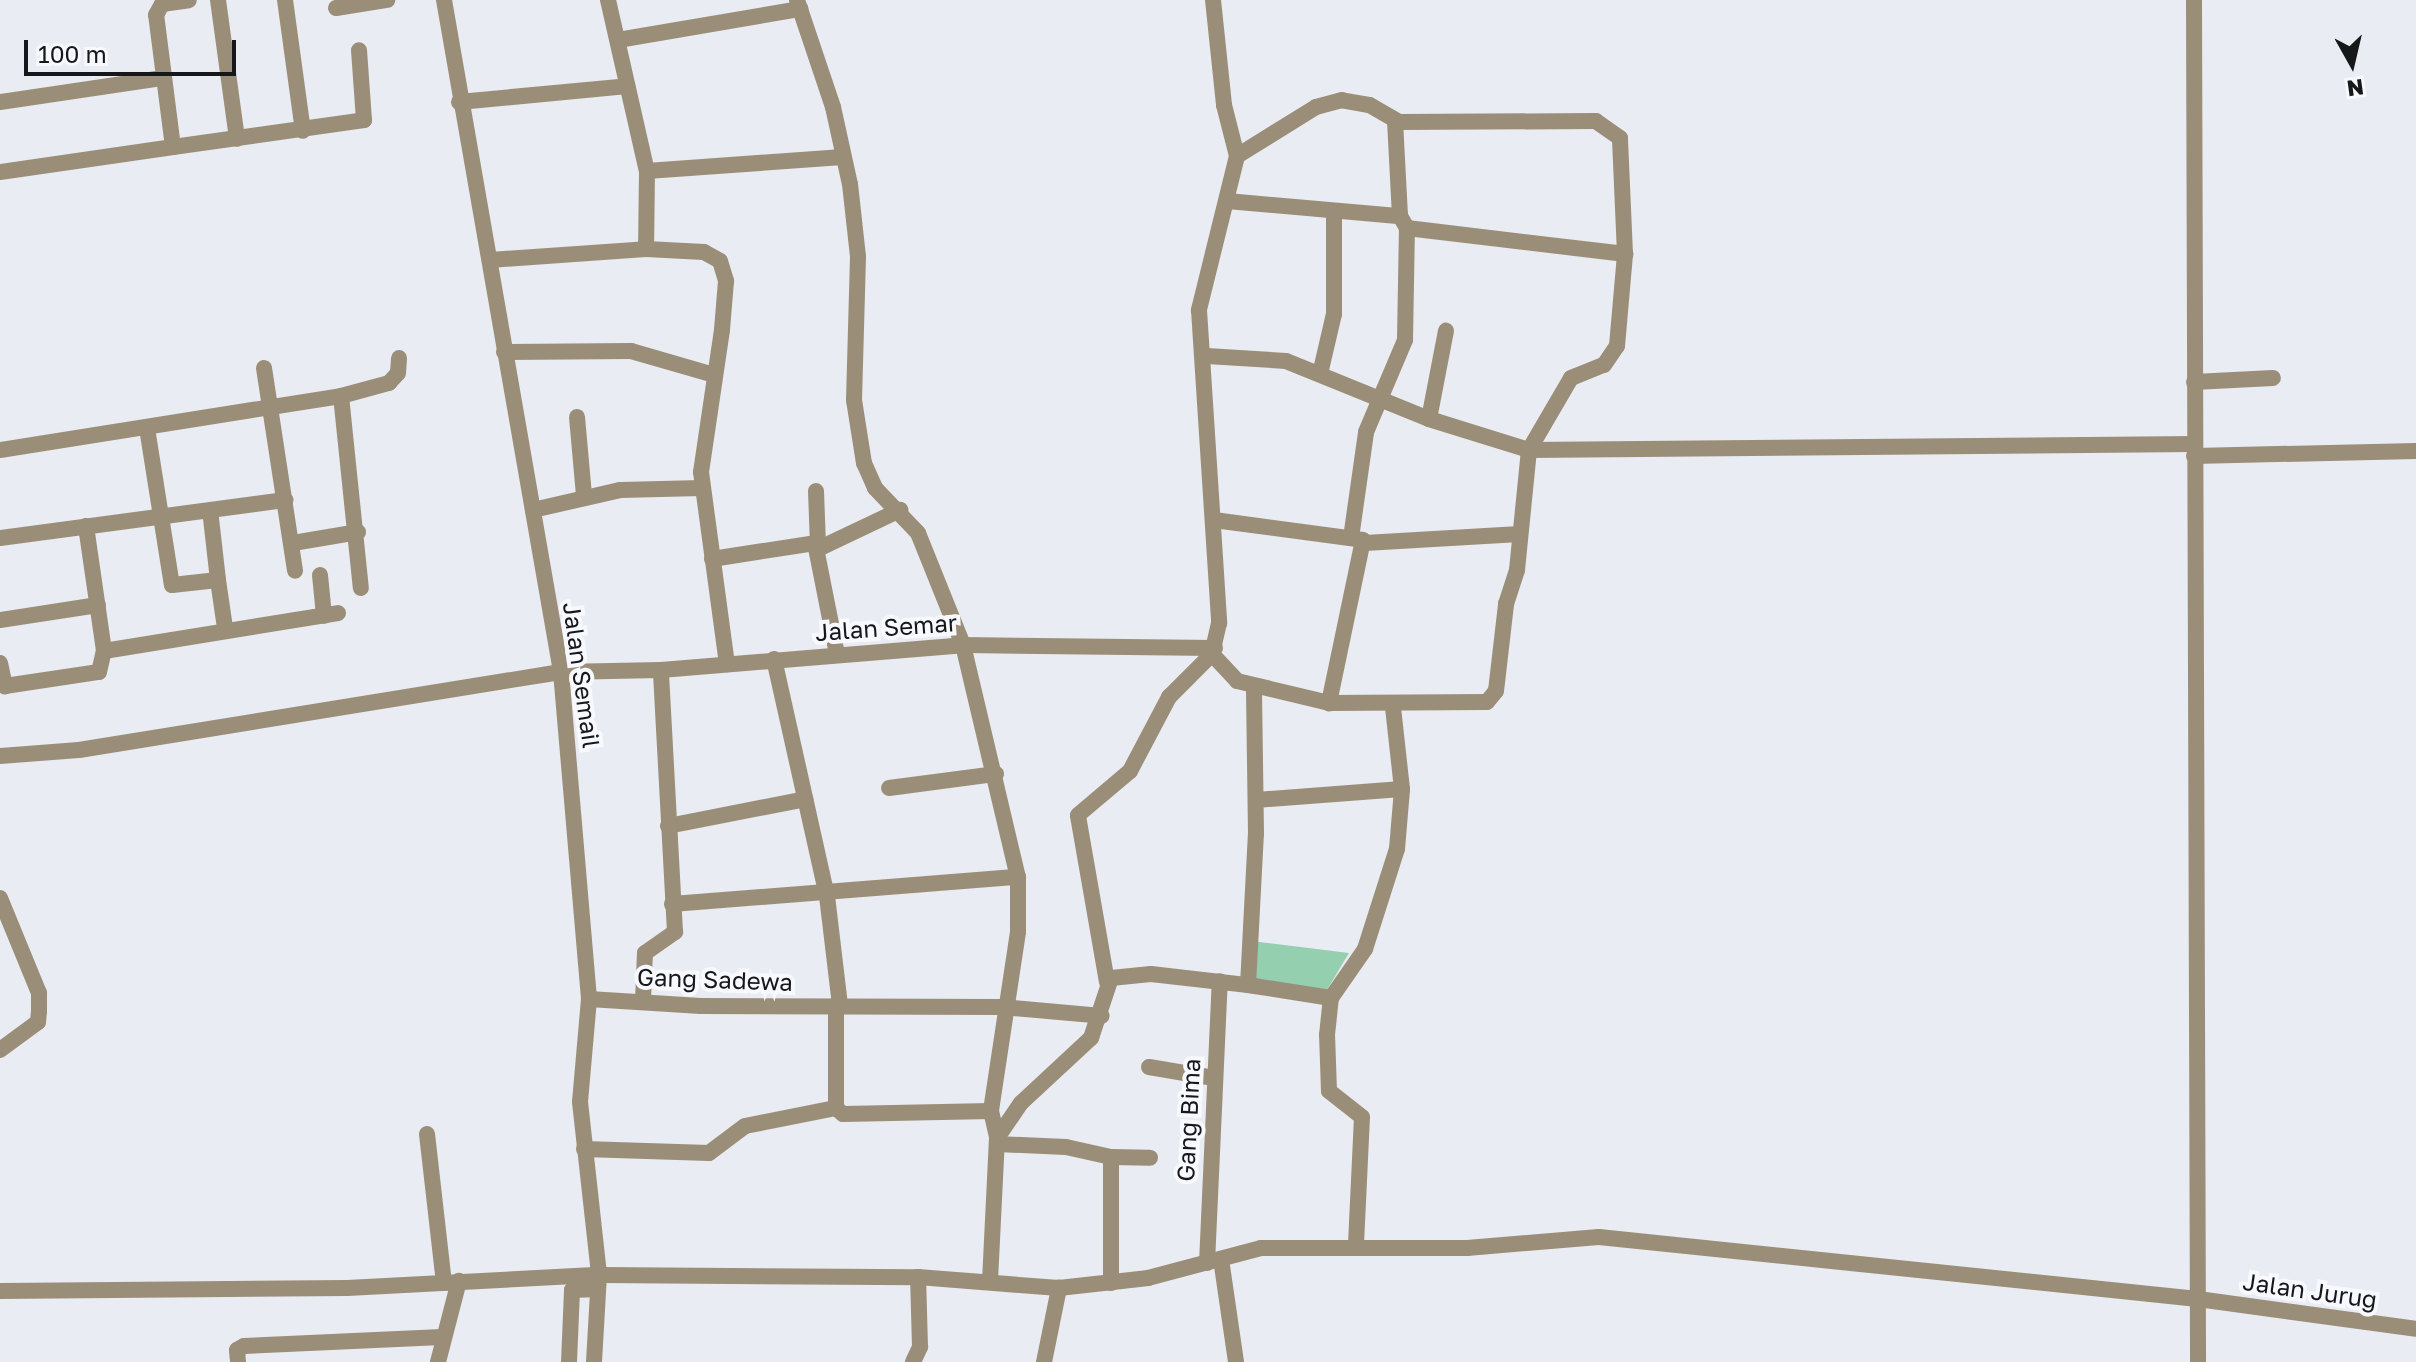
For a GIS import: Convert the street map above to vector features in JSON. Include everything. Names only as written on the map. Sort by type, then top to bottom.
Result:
[{"type":"street","points":[[173,147],[163,78],[158,7],[189,0]]},
{"type":"street","points":[[218,0],[237,139]]},
{"type":"street","points":[[285,0],[303,131]]},
{"type":"street","points":[[336,8],[387,0]]},
{"type":"street","name":"Jalan Semail","points":[[444,0],[459,102],[490,260],[561,672],[589,999],[580,1102],[598,1282],[594,1362]]},
{"type":"street","points":[[608,0],[647,171],[646,249]]},
{"type":"street","points":[[1213,0],[1224,105],[1237,156],[1199,310],[1207,356],[1214,520],[1214,651],[1237,681],[1254,688],[1329,703],[1393,707],[1494,697],[1520,534],[1529,450],[1571,378],[1611,358],[1625,254],[1625,151],[1611,127],[1596,121],[1395,122],[1361,102],[1331,101],[1237,156]]},
{"type":"street","points":[[2194,0],[2198,1362]]},
{"type":"street","points":[[618,40],[799,5],[843,157],[858,257],[854,400],[864,463],[875,488],[900,510],[918,533],[963,645],[1018,877],[1018,932],[1002,1007],[994,1129],[990,1280]]},
{"type":"street","points":[[0,172],[364,120],[359,50]]},
{"type":"street","points":[[0,102],[163,78]]},
{"type":"street","points":[[459,102],[627,86]]},
{"type":"street","points":[[1329,703],[1358,540],[1366,432],[1379,399],[1403,355],[1403,222],[1395,122]]},
{"type":"street","points":[[647,171],[843,157]]},
{"type":"street","points":[[1227,201],[1403,222],[1625,254]]},
{"type":"street","points":[[1320,374],[1334,314],[1334,214]]},
{"type":"street","points":[[490,260],[646,249],[704,252],[720,261],[726,281],[702,488],[727,664]]},
{"type":"street","points":[[1429,419],[1446,331]]},
{"type":"street","points":[[504,352],[631,351],[714,375]]},
{"type":"street","points":[[1207,356],[1286,361],[1429,419],[1529,450],[2416,451]]},
{"type":"street","points":[[0,450],[341,396],[389,383],[398,373],[399,358]]},
{"type":"street","points":[[264,368],[295,571]]},
{"type":"street","points":[[2194,382],[2273,378]]},
{"type":"street","points":[[341,396],[358,532],[361,588]]},
{"type":"street","points":[[577,417],[584,496]]},
{"type":"street","points":[[147,428],[169,583],[218,580]]},
{"type":"street","points":[[533,510],[584,496],[702,488]]},
{"type":"street","points":[[816,491],[819,547],[837,654]]},
{"type":"street","points":[[0,538],[285,500]]},
{"type":"street","points":[[210,510],[225,628]]},
{"type":"street","points":[[712,559],[819,547],[900,510]]},
{"type":"street","points":[[1214,520],[1358,540],[1520,534]]},
{"type":"street","points":[[0,663],[6,686],[99,672],[104,651],[86,526]]},
{"type":"street","points":[[293,543],[358,532]]},
{"type":"street","points":[[104,651],[225,628],[331,615],[320,575]]},
{"type":"street","points":[[0,620],[98,605]]},
{"type":"street","name":"Jalan Semar","points":[[0,756],[79,750],[561,672],[661,670],[963,645],[1214,651]]},
{"type":"street","points":[[994,1129],[1091,1038],[1102,1016],[1107,982],[1078,815],[1130,771],[1169,697],[1214,651]]},
{"type":"street","points":[[774,659],[827,896],[838,1005],[836,1108]]},
{"type":"street","points":[[643,1000],[645,953],[675,932],[661,670]]},
{"type":"street","points":[[1248,985],[1256,800],[1254,688]]},
{"type":"street","points":[[1356,1244],[1363,1121],[1327,1083],[1331,998],[1372,930],[1397,849],[1402,789],[1393,707]]},
{"type":"street","points":[[889,788],[996,774]]},
{"type":"street","points":[[1256,800],[1402,789]]},
{"type":"street","points":[[668,826],[805,799]]},
{"type":"street","points":[[672,904],[827,896],[1018,877]]},
{"type":"street","points":[[0,898],[39,993],[38,1022],[0,1050]]},
{"type":"street","points":[[1107,982],[1133,973],[1220,981],[1331,998]]},
{"type":"street","name":"Gang Bima","points":[[1220,981],[1214,1078],[1214,1261],[1236,1362]]},
{"type":"street","name":"Gang Sadewa","points":[[589,999],[1002,1007],[1102,1016]]},
{"type":"street","points":[[1149,1067],[1214,1078]]},
{"type":"street","points":[[584,1149],[709,1153],[745,1126],[836,1108],[859,1116],[994,1129],[1111,1157],[1150,1158]]},
{"type":"street","points":[[427,1134],[452,1282],[438,1362]]},
{"type":"street","points":[[1111,1157],[1111,1283]]},
{"type":"street","name":"Jalan Jurug","points":[[0,1291],[918,1277],[990,1280],[1059,1288],[1111,1283],[1261,1248],[1356,1244],[1467,1248],[1619,1238],[2198,1299],[2416,1329]]},
{"type":"street","points":[[913,1362],[920,1347],[918,1277]]},
{"type":"street","points":[[569,1362],[572,1290],[598,1282]]},
{"type":"street","points":[[1044,1362],[1059,1288]]},
{"type":"street","points":[[238,1362],[238,1348],[244,1346],[442,1337]]},
{"type":"green space","points":[[1251,941],[1349,953],[1325,993],[1251,982]]}]
